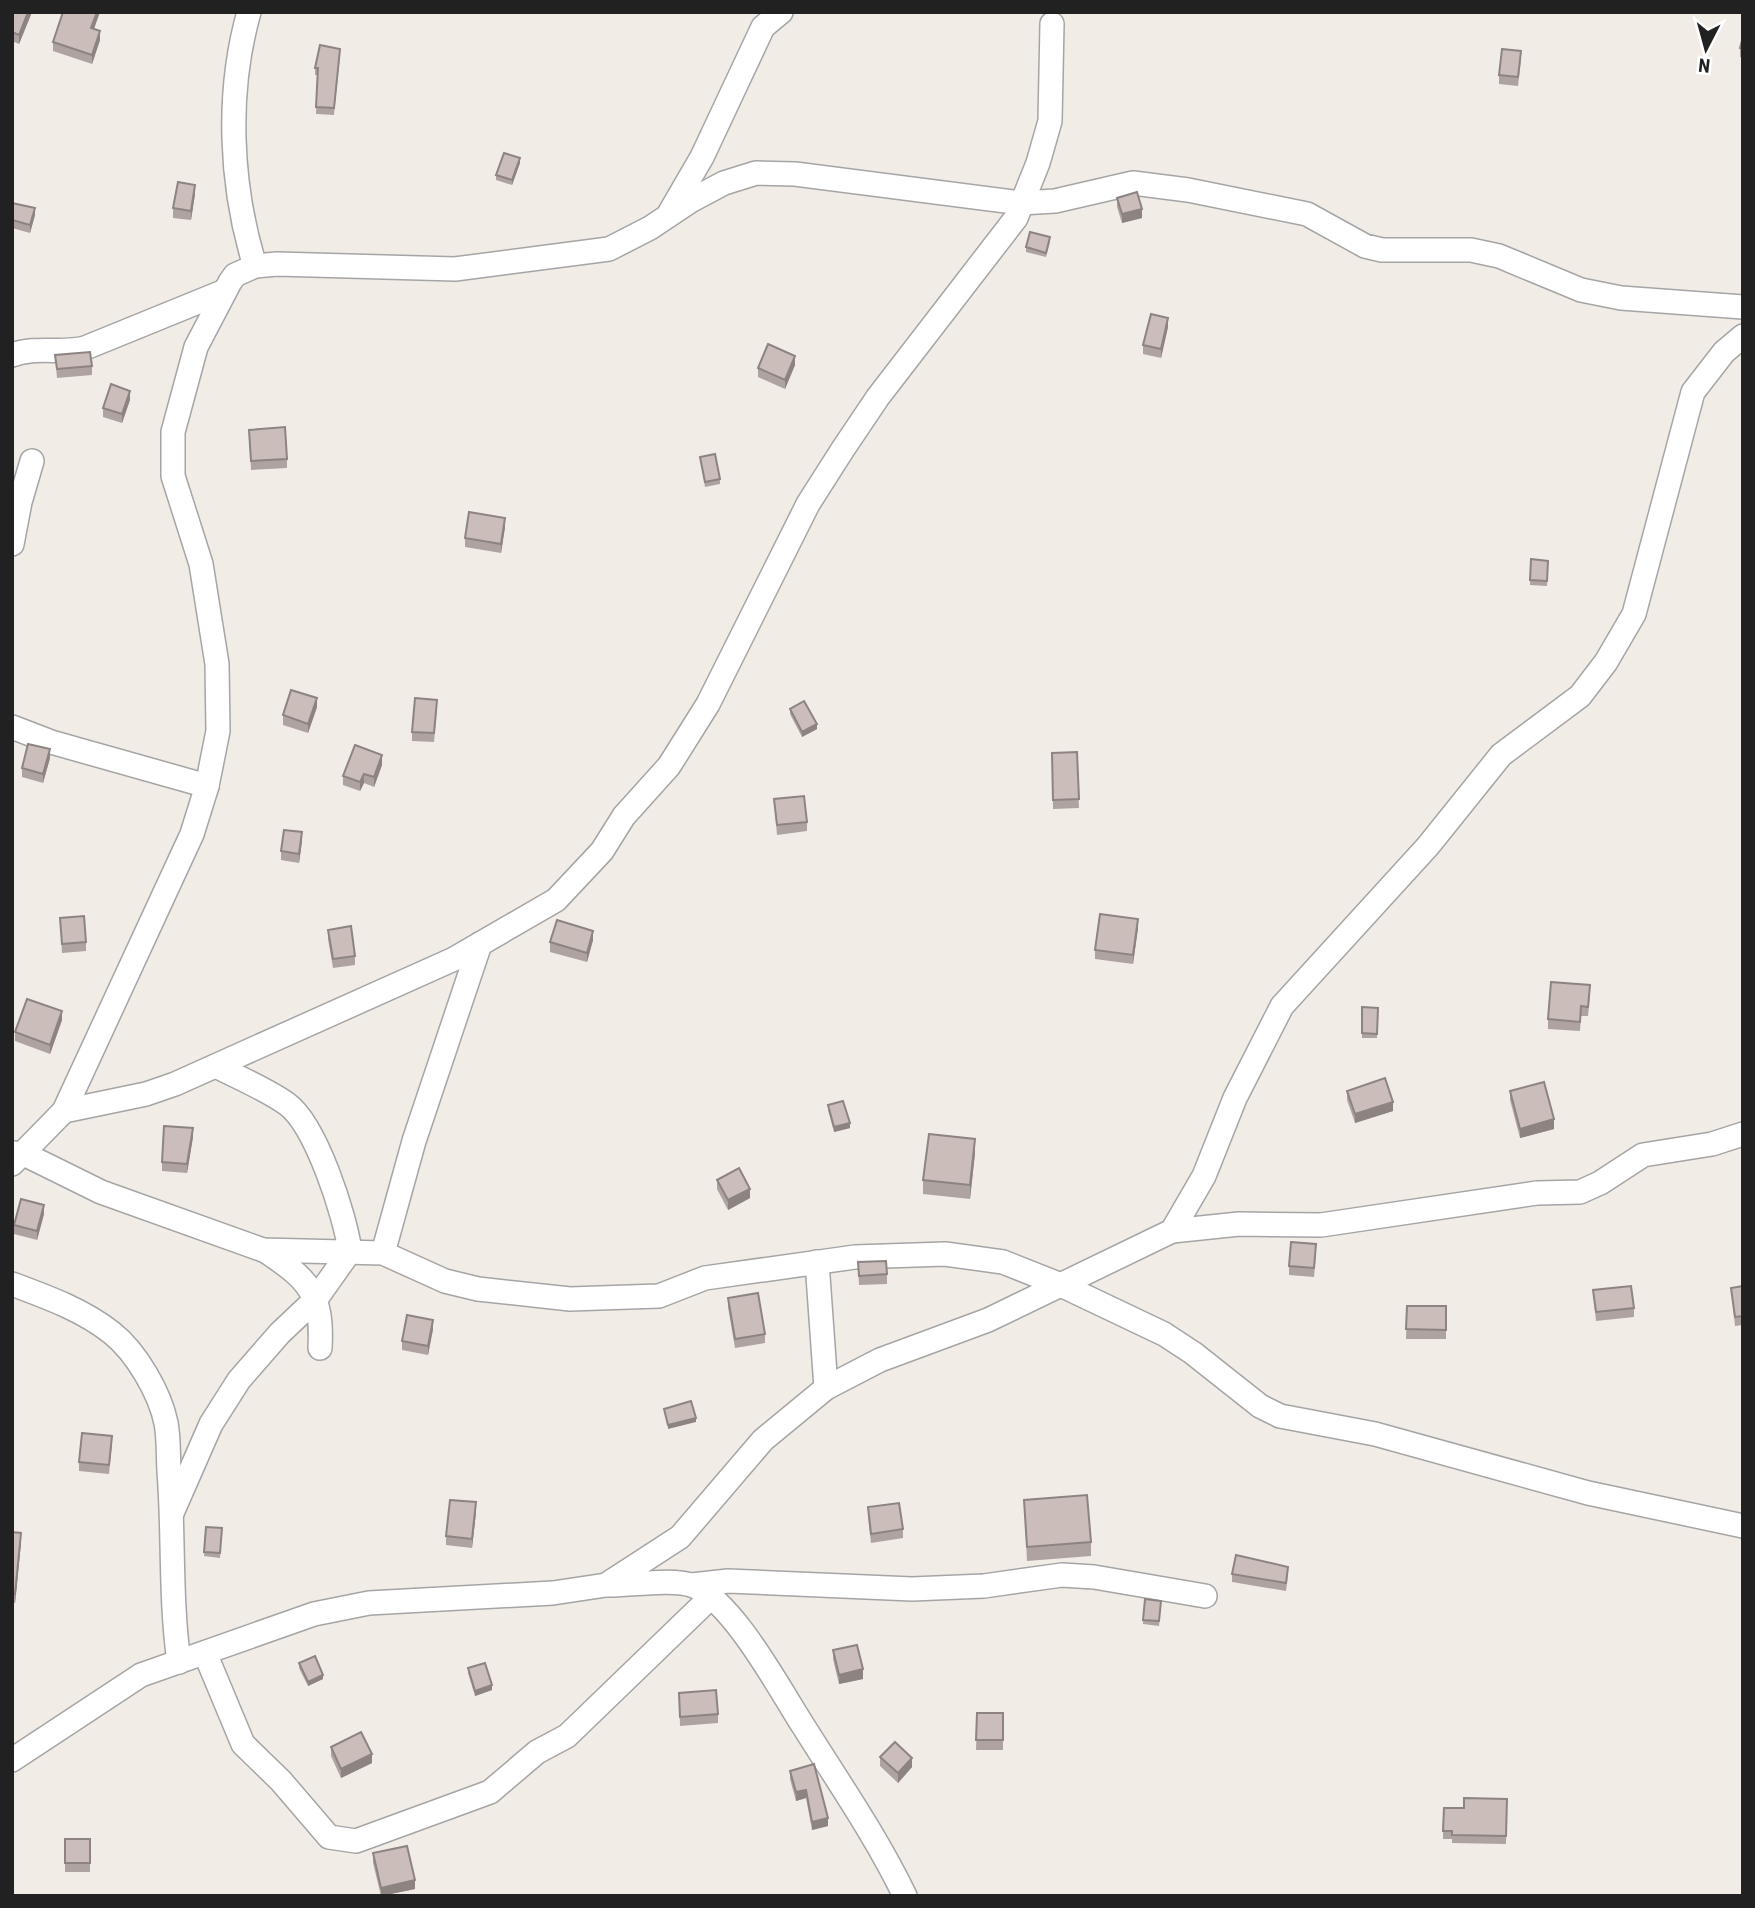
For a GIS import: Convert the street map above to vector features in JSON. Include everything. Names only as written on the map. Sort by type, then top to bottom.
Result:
[{"type":"street","points":[[249,12],[238,52],[233,91],[243,221],[255,266]]},
{"type":"street","points":[[670,212],[702,157],[763,27],[781,12]]},
{"type":"street","points":[[64,1111],[146,1094],[216,1066],[454,959],[556,900],[602,851],[624,816],[669,766],[708,704],[808,504],[836,460],[878,397],[1016,218],[1038,163],[1050,121],[1052,24]]},
{"type":"street","points":[[320,1348],[322,1321],[311,1288],[293,1269],[263,1250],[101,1192],[16,1157],[64,1111],[192,834],[206,786],[218,731],[217,664],[201,564],[173,476],[171,455],[178,408],[196,347],[235,275],[255,266],[455,269],[609,249],[650,228],[670,212],[724,183],[755,173],[795,174],[875,187],[1021,203],[1055,201],[1133,183],[1188,190],[1307,214],[1365,246],[1382,250],[1471,250],[1499,256],[1581,290],[1621,298],[1743,307]]},
{"type":"street","points":[[12,355],[23,351],[67,352],[85,348],[225,290]]},
{"type":"street","points":[[1172,1231],[1204,1176],[1235,1098],[1282,1006],[1428,846],[1501,755],[1580,695],[1606,662],[1634,614],[1693,392],[1724,352],[1743,336]]},
{"type":"street","points":[[12,544],[19,502],[32,460]]},
{"type":"street","points":[[12,727],[51,742],[206,786]]},
{"type":"street","points":[[383,1253],[414,1141],[480,944]]},
{"type":"street","points":[[172,1513],[211,1424],[239,1380],[280,1333],[316,1299],[350,1251],[348,1234],[325,1166],[301,1118],[288,1104],[216,1066]]},
{"type":"street","points":[[606,1585],[680,1536],[763,1440],[826,1388],[880,1360],[975,1325],[1172,1231],[1239,1224],[1321,1226],[1537,1193],[1580,1192],[1600,1183],[1643,1155],[1712,1143],[1743,1134]]},
{"type":"street","points":[[263,1250],[383,1253],[444,1281],[478,1289],[570,1299],[659,1296],[705,1278],[817,1262],[945,1254],[1003,1262],[1060,1285],[1164,1334],[1193,1353],[1260,1406],[1280,1416],[1375,1434],[1588,1493],[1743,1526]]},
{"type":"street","points":[[817,1262],[826,1388]]},
{"type":"street","points":[[12,1284],[90,1319],[114,1335],[137,1363],[156,1395],[166,1423],[172,1513],[174,1623],[180,1662]]},
{"type":"street","points":[[12,1760],[141,1675],[274,1627],[348,1606],[565,1592],[606,1585],[701,1591],[729,1581],[912,1589],[984,1587],[1062,1575],[1094,1577],[1205,1596]]},
{"type":"street","points":[[205,1653],[243,1744],[281,1781],[329,1837],[356,1842],[490,1792],[537,1752],[567,1736],[701,1591]]},
{"type":"street","points":[[701,1591],[753,1647],[855,1803],[884,1851],[905,1896]]},
{"type":"building","points":[[12,12],[28,12],[19,35],[12,32]]},
{"type":"building","points":[[63,12],[97,12],[91,28],[100,31],[92,55],[53,42]]},
{"type":"building","points":[[320,45],[340,49],[334,108],[316,107],[318,68],[315,68]]},
{"type":"building","points":[[1502,49],[1521,51],[1518,77],[1499,75]]},
{"type":"building","points":[[504,153],[520,158],[512,180],[496,175]]},
{"type":"building","points":[[178,182],[195,185],[191,211],[173,208]]},
{"type":"building","points":[[1137,192],[1142,209],[1122,214],[1117,198]]},
{"type":"building","points":[[12,203],[35,208],[30,225],[12,220]]},
{"type":"building","points":[[1030,232],[1050,237],[1046,253],[1026,247]]},
{"type":"building","points":[[1151,314],[1168,318],[1161,349],[1143,345]]},
{"type":"building","points":[[768,344],[795,356],[785,380],[758,368]]},
{"type":"building","points":[[90,352],[92,366],[57,369],[55,355]]},
{"type":"building","points":[[111,384],[130,391],[122,414],[103,408]]},
{"type":"building","points":[[285,427],[287,459],[251,461],[249,430]]},
{"type":"building","points":[[715,454],[720,479],[705,482],[700,457]]},
{"type":"building","points":[[469,512],[505,518],[501,544],[465,538]]},
{"type":"building","points":[[1531,559],[1548,561],[1547,581],[1530,580]]},
{"type":"building","points":[[291,690],[317,698],[308,724],[283,715]]},
{"type":"building","points":[[415,698],[437,700],[434,733],[412,732]]},
{"type":"building","points":[[804,701],[817,724],[802,732],[790,709]]},
{"type":"building","points":[[28,744],[50,749],[43,774],[22,768]]},
{"type":"building","points":[[355,745],[382,755],[374,777],[364,774],[360,782],[343,776]]},
{"type":"building","points":[[1077,752],[1079,799],[1053,800],[1052,753]]},
{"type":"building","points":[[804,796],[807,822],[777,825],[774,799]]},
{"type":"building","points":[[284,830],[302,832],[299,854],[281,851]]},
{"type":"building","points":[[1100,914],[1138,919],[1133,955],[1095,950]]},
{"type":"building","points":[[84,916],[86,942],[62,944],[60,918]]},
{"type":"building","points":[[557,920],[593,931],[587,953],[550,942]]},
{"type":"building","points":[[351,926],[355,956],[333,959],[328,930]]},
{"type":"building","points":[[1551,982],[1590,985],[1588,1007],[1581,1006],[1580,1022],[1548,1019]]},
{"type":"building","points":[[27,999],[62,1011],[50,1045],[15,1032]]},
{"type":"building","points":[[1362,1007],[1378,1008],[1377,1034],[1362,1033]]},
{"type":"building","points":[[1385,1078],[1393,1102],[1355,1114],[1347,1091]]},
{"type":"building","points":[[1544,1082],[1554,1119],[1520,1129],[1510,1091]]},
{"type":"building","points":[[843,1101],[850,1123],[834,1127],[828,1105]]},
{"type":"building","points":[[164,1126],[193,1128],[187,1164],[162,1162]]},
{"type":"building","points":[[929,1134],[975,1139],[970,1185],[923,1180]]},
{"type":"building","points":[[739,1168],[750,1189],[728,1200],[717,1180]]},
{"type":"building","points":[[21,1199],[44,1205],[37,1231],[14,1225]]},
{"type":"building","points":[[1291,1242],[1316,1244],[1314,1268],[1289,1266]]},
{"type":"building","points":[[886,1261],[887,1274],[859,1276],[858,1262]]},
{"type":"building","points":[[1631,1286],[1634,1308],[1596,1312],[1593,1290]]},
{"type":"building","points":[[1743,1286],[1743,1316],[1735,1317],[1731,1288]]},
{"type":"building","points":[[758,1293],[765,1334],[735,1339],[728,1298]]},
{"type":"building","points":[[1407,1306],[1446,1306],[1446,1330],[1406,1329]]},
{"type":"building","points":[[407,1315],[433,1320],[428,1346],[402,1341]]},
{"type":"building","points":[[691,1401],[696,1418],[668,1425],[664,1409]]},
{"type":"building","points":[[82,1433],[112,1436],[109,1465],[79,1462]]},
{"type":"building","points":[[1087,1495],[1091,1542],[1027,1547],[1024,1500]]},
{"type":"building","points":[[450,1500],[476,1502],[472,1539],[446,1536]]},
{"type":"building","points":[[899,1503],[903,1529],[871,1534],[868,1507]]},
{"type":"building","points":[[206,1527],[222,1528],[220,1553],[204,1552]]},
{"type":"building","points":[[12,1532],[21,1533],[15,1594],[12,1594]]},
{"type":"building","points":[[1236,1555],[1288,1567],[1286,1583],[1232,1574]]},
{"type":"building","points":[[1145,1599],[1161,1601],[1159,1621],[1143,1620]]},
{"type":"building","points":[[857,1645],[863,1669],[839,1675],[833,1650]]},
{"type":"building","points":[[315,1656],[323,1675],[308,1682],[299,1663]]},
{"type":"building","points":[[485,1663],[492,1685],[475,1691],[468,1668]]},
{"type":"building","points":[[716,1690],[718,1714],[680,1717],[679,1693]]},
{"type":"building","points":[[977,1713],[1003,1713],[1003,1740],[976,1740]]},
{"type":"building","points":[[361,1732],[372,1754],[341,1769],[331,1747]]},
{"type":"building","points":[[895,1742],[912,1758],[898,1773],[880,1757]]},
{"type":"building","points":[[814,1764],[828,1818],[812,1822],[806,1790],[796,1792],[790,1771]]},
{"type":"building","points":[[1464,1798],[1507,1799],[1506,1836],[1452,1835],[1452,1831],[1443,1831],[1444,1808],[1464,1808]]},
{"type":"building","points":[[65,1839],[90,1839],[90,1863],[65,1863]]},
{"type":"building","points":[[407,1846],[415,1880],[381,1888],[373,1853]]}]
